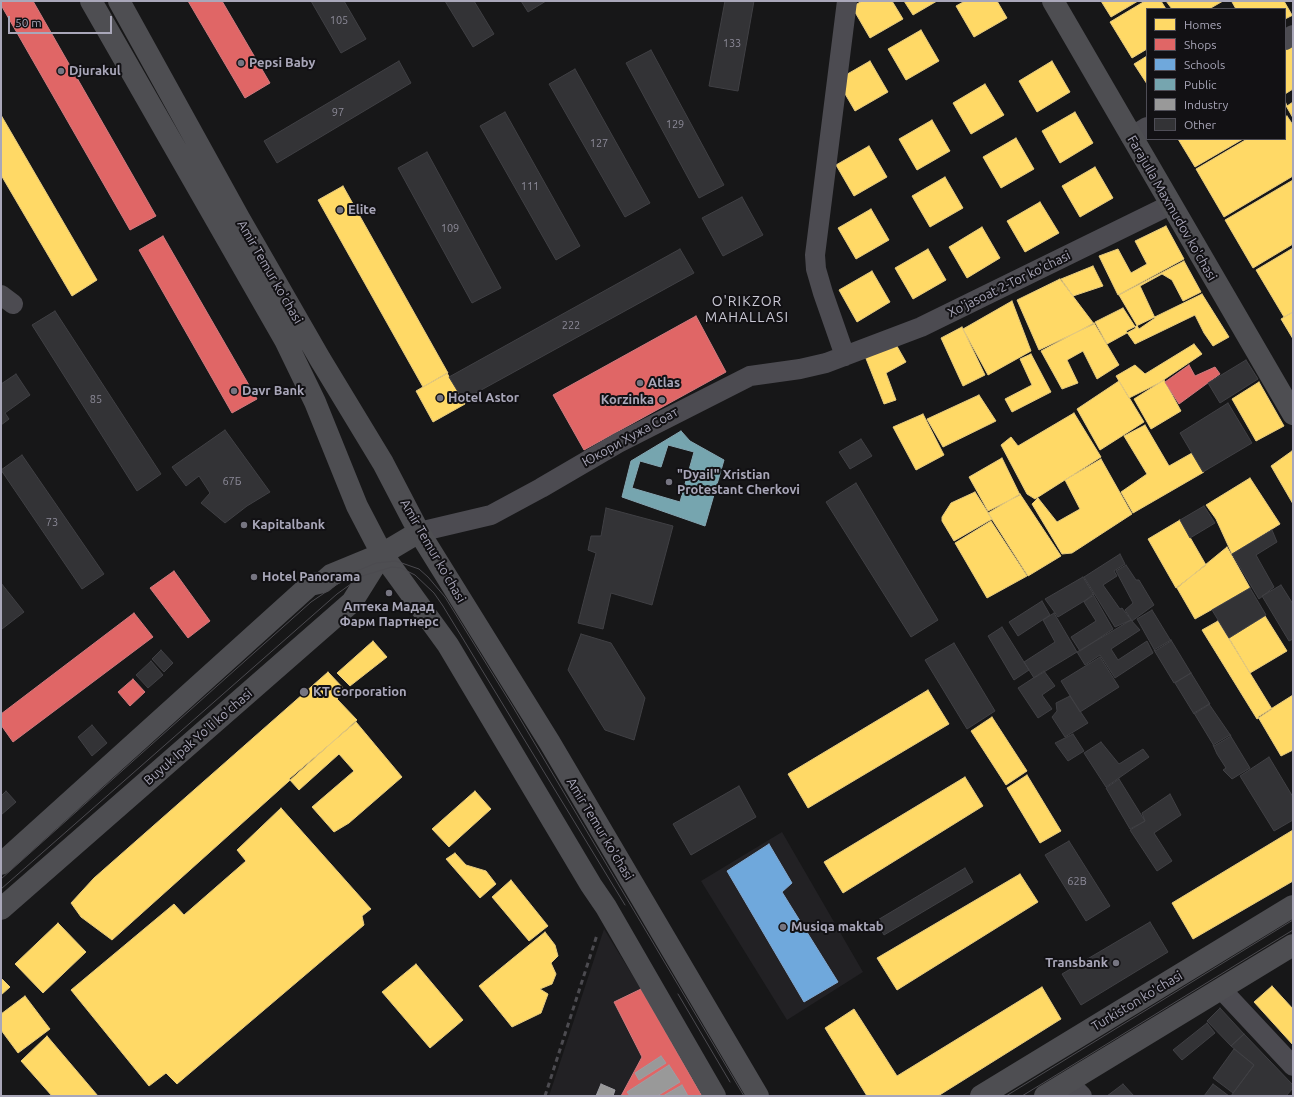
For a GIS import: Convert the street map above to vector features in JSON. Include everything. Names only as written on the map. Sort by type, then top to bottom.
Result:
[{"type":"main road","name":"Amir Temur ko'chasi","points":[[91,1],[285,340],[315,402],[357,506],[382,554],[409,589],[448,645],[591,886],[606,907],[715,1096]]},
{"type":"main road","name":"Amir Temur ko'chasi","points":[[119,1],[243,225],[383,463],[419,532],[550,743],[758,1096]]},
{"type":"main road","name":"Farajulla Maxmudov ko'chasi","points":[[1053,1],[1139,132],[1170,205],[1293,414]]},
{"type":"main road","name":"Buyuk Ipak Yo'li ko'chasi","points":[[1,864],[310,585],[323,582],[332,575],[382,554],[419,532]]},
{"type":"main road","name":"Buyuk Ipak Yo'li ko'chasi","points":[[1,909],[352,602],[382,554]]},
{"type":"main road","name":"Turkiston ko'chasi","points":[[981,1096],[1293,906]]},
{"type":"main road","points":[[1045,1096],[1075,1089],[1221,988],[1293,945]]},
{"type":"street","points":[[845,356],[816,269],[816,255],[846,1]]},
{"type":"street","name":"Xo'jasoat 2-Tor ko'chasi","points":[[845,356],[921,327],[1170,205]]},
{"type":"street","name":"Юкори Хужа Соат","points":[[419,532],[491,515],[618,443],[750,376],[800,369],[826,363],[845,356]]},
{"type":"street","points":[[1221,988],[1293,1066]]},
{"type":"shaded area","name":"Musiqa maktab","points":[[782,832],[863,972],[787,1020],[701,881]]},
{"type":"shaded area","points":[[604,929],[641,989],[702,1096],[549,1096]]},
{"type":"building: Homes","points":[[862,1],[892,1],[903,19],[870,38],[852,7]]},
{"type":"building: Homes","points":[[904,1],[937,1],[913,15]]},
{"type":"building: Homes","points":[[965,1],[997,1],[1007,18],[974,37],[956,6]]},
{"type":"building: Homes","points":[[1101,1],[1138,1],[1111,17]]},
{"type":"building: Homes","points":[[1145,1],[1161,1],[1165,8],[1146,8],[1146,50],[1132,58],[1110,22]]},
{"type":"building: Homes","points":[[1166,1],[1223,1],[1211,8],[1171,8]]},
{"type":"building: Homes","points":[[1284,1],[1293,1],[1292,15]]},
{"type":"building: Homes","points":[[1293,1],[1293,15],[1286,18],[1286,8],[1235,8],[1232,2]]},
{"type":"building: Homes","points":[[921,30],[939,61],[906,80],[888,49]]},
{"type":"building: Homes","points":[[1293,38],[1293,102],[1287,106],[1286,104],[1286,42]]},
{"type":"building: Homes","points":[[1146,57],[1146,82],[1134,64]]},
{"type":"building: Homes","points":[[870,61],[888,92],[855,111],[837,80]]},
{"type":"building: Homes","points":[[1052,61],[1070,92],[1037,112],[1019,81]]},
{"type":"building: Homes","points":[[985,84],[1004,115],[971,134],[953,103]]},
{"type":"building: Homes","points":[[1293,89],[1293,118],[1286,106],[1286,93]]},
{"type":"building: Homes","points":[[1075,112],[1093,143],[1060,163],[1042,131]]},
{"type":"building: Homes","points":[[1,115],[97,280],[72,296],[1,175]]},
{"type":"building: Homes","points":[[1286,116],[1293,125],[1293,176],[1224,217],[1196,169],[1245,140],[1286,140]]},
{"type":"building: Homes","points":[[932,120],[950,151],[917,170],[899,139]]},
{"type":"building: Homes","points":[[1016,138],[1034,169],[1001,188],[983,157]]},
{"type":"building: Homes","points":[[1179,140],[1241,140],[1195,167]]},
{"type":"building: Homes","points":[[869,146],[887,177],[854,196],[836,165]]},
{"type":"building: Homes","points":[[1095,167],[1113,198],[1080,217],[1062,186]]},
{"type":"building: Homes","points":[[945,177],[963,208],[930,227],[912,196]]},
{"type":"building: Homes","points":[[1293,180],[1293,244],[1253,268],[1225,220]]},
{"type":"building: Homes","points":[[343,186],[448,373],[423,387],[318,200]]},
{"type":"building: Homes","points":[[1040,202],[1059,233],[1025,252],[1007,221]]},
{"type":"building: Homes","points":[[871,209],[889,240],[856,259],[838,228]]},
{"type":"building: Homes","points":[[1166,226],[1184,259],[1118,295],[1099,256],[1118,249],[1131,273],[1147,264],[1135,241]]},
{"type":"building: Homes","points":[[982,227],[1000,258],[967,278],[949,247]]},
{"type":"building: Homes","points":[[1293,248],[1293,312],[1284,317],[1256,270]]},
{"type":"building: Homes","points":[[928,249],[946,280],[913,299],[895,268]]},
{"type":"building: Homes","points":[[1184,261],[1201,292],[1183,301],[1172,280],[1162,274],[1140,286],[1155,318],[1139,329],[1119,295]]},
{"type":"building: Homes","points":[[1093,266],[1103,286],[1073,296],[1061,279]]},
{"type":"building: Homes","points":[[872,271],[890,302],[857,322],[839,290]]},
{"type":"building: Homes","points":[[1060,279],[1094,324],[1039,350],[1017,300]]},
{"type":"building: Homes","points":[[1202,294],[1229,337],[1213,346],[1204,333],[1195,315],[1135,344],[1126,331]]},
{"type":"building: Homes","points":[[1012,301],[1031,351],[988,375],[963,329]]},
{"type":"building: Homes","points":[[1123,308],[1136,328],[1107,344],[1095,322]]},
{"type":"building: Homes","points":[[1293,312],[1293,339],[1281,319]]},
{"type":"building: Homes","points":[[1094,323],[1119,365],[1097,379],[1083,351],[1067,360],[1078,383],[1062,389],[1041,351]]},
{"type":"building: Homes","points":[[962,327],[985,375],[963,386],[941,338]]},
{"type":"building: Homes","points":[[894,341],[906,362],[886,373],[896,400],[884,404],[865,356]]},
{"type":"building: Homes","points":[[1194,344],[1202,354],[1159,383],[1129,398],[1116,376],[1135,365],[1145,374]]},
{"type":"building: Homes","points":[[1031,354],[1051,392],[1012,412],[1005,399],[1032,385],[1020,359]]},
{"type":"building: Homes","name":"Hotel Astor","points":[[447,373],[465,404],[433,422],[416,391]]},
{"type":"building: Homes","points":[[1164,380],[1181,411],[1151,429],[1134,399]]},
{"type":"building: Homes","points":[[1119,381],[1144,422],[1100,450],[1077,409]]},
{"type":"building: Homes","points":[[1259,382],[1284,426],[1256,441],[1232,399]]},
{"type":"building: Homes","points":[[979,395],[996,421],[943,447],[927,419]]},
{"type":"building: Homes","points":[[1074,413],[1101,457],[1035,499],[1027,494],[1001,445],[1011,437],[1018,446]]},
{"type":"building: Homes","points":[[923,414],[944,455],[916,470],[893,427]]},
{"type":"building: Homes","points":[[1145,425],[1169,466],[1192,453],[1204,472],[1133,513],[1121,492],[1147,474],[1124,436]]},
{"type":"building: Homes","points":[[1292,451],[1293,452],[1293,504],[1271,466]]},
{"type":"building: Homes","points":[[1002,458],[1020,495],[988,511],[969,477]]},
{"type":"building: Homes","points":[[1101,459],[1132,514],[1072,553],[1062,554],[1032,504],[1038,498],[1057,522],[1080,509],[1065,480]]},
{"type":"building: Homes","points":[[1250,478],[1280,524],[1232,554],[1216,519],[1206,505]]},
{"type":"building: Homes","points":[[975,492],[992,519],[954,541],[942,521],[942,517],[951,503]]},
{"type":"building: Homes","points":[[1020,494],[1061,556],[1028,576],[988,513]]},
{"type":"building: Homes","points":[[1180,520],[1206,565],[1176,588],[1148,539]]},
{"type":"building: Homes","points":[[991,521],[1027,576],[987,598],[955,543]]},
{"type":"building: Homes","points":[[1227,547],[1250,588],[1195,619],[1177,588]]},
{"type":"building: Homes","points":[[1265,616],[1287,651],[1250,673],[1229,638]]},
{"type":"building: Homes","points":[[1218,621],[1272,709],[1257,719],[1202,630]]},
{"type":"building: Homes","points":[[373,641],[387,657],[350,686],[337,673]]},
{"type":"building: Homes","points":[[328,672],[345,690],[337,699],[357,720],[112,940],[81,917],[71,903],[94,878]]},
{"type":"building: Homes","points":[[928,690],[949,724],[808,808],[788,774]]},
{"type":"building: Homes","points":[[1293,695],[1293,750],[1281,756],[1258,717]]},
{"type":"building: Homes","points":[[992,717],[1027,771],[1006,785],[971,731]]},
{"type":"building: Homes","points":[[356,722],[402,777],[349,823],[334,832],[312,807],[354,771],[339,754],[299,790],[289,779]]},
{"type":"building: Homes","points":[[1027,775],[1061,831],[1040,843],[1007,788]]},
{"type":"building: Homes","points":[[965,777],[983,806],[843,893],[824,862]]},
{"type":"building: Homes","points":[[475,791],[491,809],[449,847],[432,829]]},
{"type":"building: Homes","points":[[281,808],[371,909],[362,916],[364,925],[177,1084],[166,1073],[149,1086],[71,990],[174,904],[184,915],[246,861],[237,850]]},
{"type":"building: Homes","points":[[1293,830],[1293,881],[1193,939],[1172,903]]},
{"type":"building: Homes","points":[[455,853],[466,865],[486,871],[496,884],[480,898],[446,859]]},
{"type":"building: Homes","points":[[1020,874],[1038,902],[897,990],[877,958]]},
{"type":"building: Homes","points":[[511,880],[548,926],[529,941],[492,897]]},
{"type":"building: Homes","points":[[58,923],[86,952],[43,993],[15,964]]},
{"type":"building: Homes","points":[[545,932],[555,945],[558,956],[551,963],[556,974],[552,984],[540,989],[548,994],[541,1013],[512,1027],[479,986]]},
{"type":"building: Homes","points":[[416,964],[463,1020],[430,1048],[382,992]]},
{"type":"building: Homes","points":[[1,978],[10,987],[1,995]]},
{"type":"building: Homes","points":[[1272,986],[1293,1009],[1293,1045],[1254,1002]]},
{"type":"building: Homes","points":[[1042,987],[1061,1019],[938,1096],[867,1096],[825,1028],[854,1009],[897,1076]]},
{"type":"building: Homes","points":[[25,996],[50,1029],[18,1053],[1,1030],[1,1014]]},
{"type":"building: Homes","points":[[47,1036],[98,1096],[52,1096],[21,1061]]},
{"type":"building: Shops","points":[[1,1],[33,1],[156,216],[130,230],[1,5]]},
{"type":"building: Shops","points":[[188,1],[222,1],[270,83],[245,98]]},
{"type":"building: Shops","points":[[163,236],[257,399],[232,413],[139,250]]},
{"type":"building: Shops","name":"Atlas","points":[[696,316],[726,372],[584,450],[553,395]]},
{"type":"building: Shops","points":[[1189,365],[1195,376],[1215,367],[1220,374],[1179,404],[1165,382]]},
{"type":"building: Shops","points":[[174,571],[210,621],[188,638],[150,588]]},
{"type":"building: Shops","points":[[134,613],[153,637],[13,742],[1,725],[1,714]]},
{"type":"building: Shops","points":[[133,679],[145,692],[130,706],[118,692]]},
{"type":"building: Shops","points":[[641,989],[702,1096],[621,1096],[642,1057],[614,1002]]},
{"type":"building: Schools","points":[[769,844],[792,883],[782,892],[838,982],[804,1002],[727,871]]},
{"type":"building: Public","points":[[681,431],[690,441],[724,460],[705,526],[622,497],[631,461]]},
{"type":"building: Public","points":[[668,445],[694,452],[680,502],[632,488],[640,461],[661,467]]},
{"type":"building: Industry","points":[[661,1056],[666,1063],[639,1080],[635,1073]]},
{"type":"building: Industry","points":[[669,1065],[680,1082],[657,1096],[630,1096],[627,1092]]},
{"type":"building: Industry","points":[[601,1084],[615,1090],[613,1096],[596,1096]]},
{"type":"building: Industry","points":[[682,1085],[688,1096],[663,1096]]},
{"type":"building: Other","points":[[311,1],[344,1],[366,39],[341,53]]},
{"type":"building: Other","points":[[445,1],[474,1],[494,34],[473,47]]},
{"type":"building: Other","points":[[521,1],[546,1],[528,12]]},
{"type":"building: Other","points":[[725,1],[754,1],[738,91],[709,86]]},
{"type":"building: Other","points":[[651,50],[724,185],[699,198],[626,63]]},
{"type":"building: Other","points":[[399,61],[411,83],[277,163],[264,141]]},
{"type":"building: Other","points":[[575,69],[650,203],[625,217],[549,84]]},
{"type":"building: Other","points":[[505,112],[580,246],[556,260],[480,126]]},
{"type":"building: Other","points":[[427,152],[501,288],[472,303],[398,168]]},
{"type":"building: Other","points":[[742,197],[763,235],[723,256],[702,218]]},
{"type":"building: Other","points":[[680,249],[694,273],[463,400],[449,377]]},
{"type":"building: Other","points":[[55,311],[161,474],[137,491],[32,325]]},
{"type":"building: Other","points":[[1246,360],[1258,379],[1220,403],[1208,383]]},
{"type":"building: Other","points":[[16,374],[30,395],[5,413],[9,419],[1,425],[1,384]]},
{"type":"building: Other","points":[[1228,403],[1252,443],[1203,472],[1180,433]]},
{"type":"building: Other","points":[[225,430],[270,492],[247,506],[225,523],[201,503],[210,493],[199,476],[186,486],[172,467]]},
{"type":"building: Other","points":[[861,439],[872,456],[850,469],[839,452]]},
{"type":"building: Other","points":[[22,455],[104,574],[82,589],[1,470]]},
{"type":"building: Other","points":[[856,483],[938,620],[911,637],[826,502]]},
{"type":"building: Other","points":[[1204,506],[1215,523],[1190,538],[1180,520]]},
{"type":"building: Other","points":[[606,508],[673,526],[652,605],[611,593],[603,629],[578,623],[596,553],[588,550],[591,536],[601,536]]},
{"type":"building: Other","points":[[1272,530],[1277,542],[1256,555],[1274,587],[1259,599],[1232,554]]},
{"type":"building: Other","points":[[1120,554],[1125,564],[1114,571],[1117,576],[1103,585],[1120,609],[1122,608],[1131,620],[1115,627],[1084,577]]},
{"type":"building: Other","points":[[1126,565],[1136,580],[1139,580],[1154,605],[1132,621],[1125,610],[1133,603],[1116,571]]},
{"type":"building: Other","points":[[1083,577],[1094,595],[1058,617],[1045,599]]},
{"type":"building: Other","points":[[1,583],[24,612],[2,629],[1,628]]},
{"type":"building: Other","points":[[1281,585],[1293,604],[1293,639],[1289,641],[1262,596]]},
{"type":"building: Other","points":[[1250,588],[1266,615],[1229,638],[1212,610]]},
{"type":"building: Other","points":[[1093,594],[1113,629],[1080,651],[1071,637],[1096,621],[1084,602]]},
{"type":"building: Other","points":[[1042,601],[1050,615],[1018,636],[1009,622]]},
{"type":"building: Other","points":[[1152,610],[1171,641],[1155,651],[1137,619]]},
{"type":"building: Other","points":[[1054,613],[1077,652],[1034,678],[1024,662],[1055,642],[1043,620]]},
{"type":"building: Other","points":[[1131,620],[1140,630],[1111,649],[1118,660],[1147,641],[1153,653],[1115,678],[1100,655],[1085,665],[1077,652]]},
{"type":"building: Other","points":[[1002,627],[1029,670],[1014,680],[988,636]]},
{"type":"building: Other","points":[[581,634],[611,643],[645,698],[634,740],[605,730],[568,670]]},
{"type":"building: Other","points":[[1171,640],[1191,673],[1174,683],[1154,650]]},
{"type":"building: Other","points":[[954,643],[995,711],[967,729],[925,660]]},
{"type":"building: Other","points":[[161,650],[173,663],[164,672],[152,659]]},
{"type":"building: Other","points":[[1100,657],[1119,687],[1080,712],[1061,681]]},
{"type":"building: Other","points":[[151,661],[163,675],[148,688],[136,675]]},
{"type":"building: Other","points":[[1044,671],[1055,686],[1042,695],[1052,709],[1038,718],[1018,688]]},
{"type":"building: Other","points":[[1191,673],[1210,704],[1194,714],[1175,683]]},
{"type":"building: Other","points":[[1070,696],[1088,723],[1065,737],[1052,717],[1057,711],[1056,703]]},
{"type":"building: Other","points":[[1209,704],[1231,736],[1214,746],[1194,713]]},
{"type":"building: Other","points":[[92,725],[107,743],[92,756],[78,737]]},
{"type":"building: Other","points":[[1073,734],[1084,751],[1068,761],[1055,743]]},
{"type":"building: Other","points":[[1230,735],[1250,768],[1232,779],[1223,770],[1226,768],[1213,745]]},
{"type":"building: Other","points":[[1101,742],[1119,764],[1143,749],[1149,757],[1106,787],[1084,753]]},
{"type":"building: Other","points":[[1269,757],[1293,797],[1293,820],[1274,831],[1240,776]]},
{"type":"building: Other","points":[[1119,779],[1145,821],[1130,829],[1106,788]]},
{"type":"building: Other","points":[[739,786],[756,817],[691,855],[673,824]]},
{"type":"building: Other","points":[[6,791],[16,802],[1,815],[1,796]]},
{"type":"building: Other","points":[[1170,794],[1181,815],[1154,833],[1172,861],[1157,871],[1130,830],[1145,821],[1142,813]]},
{"type":"building: Other","points":[[1069,841],[1110,906],[1086,921],[1045,855]]},
{"type":"building: Other","points":[[965,868],[973,882],[884,935],[876,921]]},
{"type":"building: Other","name":"Transbank","points":[[1150,922],[1168,952],[1081,1005],[1062,974]]},
{"type":"building: Other","points":[[1220,1008],[1244,1034],[1231,1046],[1207,1021]]},
{"type":"building: Other","points":[[1207,1023],[1215,1033],[1182,1060],[1173,1050]]},
{"type":"building: Other","points":[[1244,1034],[1293,1085],[1293,1088],[1286,1096],[1231,1096],[1254,1065],[1231,1046]]},
{"type":"building: Other","points":[[1234,1049],[1254,1065],[1233,1093],[1213,1078]]},
{"type":"building: Other","points":[[1123,1084],[1134,1096],[1107,1096]]},
{"type":"building: Other","points":[[1213,1084],[1229,1096],[1204,1096]]},
{"type":"tram line","points":[[1,879],[311,602],[357,571],[376,563],[396,561],[419,569],[445,597],[513,707],[744,1096]]},
{"type":"tram line","points":[[1,889],[337,594],[362,576],[392,567],[401,568],[415,575],[434,593],[443,606],[625,905]]},
{"type":"tram line","points":[[1006,1096],[1293,920]]},
{"type":"tram line","points":[[1022,1096],[1293,930]]},
{"type":"tram line","points":[[678,994],[730,1082]]},
{"type":"railway","points":[[545,1096],[597,935]]},
{"type":"place","name":"Pepsi Baby","points":[[241,63]]},
{"type":"place","name":"Djurakul","points":[[61,71]]},
{"type":"place","name":"Elite","points":[[340,210]]},
{"type":"place","name":"Atlas","points":[[640,383]]},
{"type":"place","name":"Davr Bank","points":[[234,391]]},
{"type":"place","name":"Hotel Astor","points":[[440,398]]},
{"type":"place","name":"Korzinka","points":[[662,400]]},
{"type":"place","name":"\"Dyail\" Xristian Protestant Cherkovi","points":[[669,482]]},
{"type":"place","name":"Kapitalbank","points":[[244,525]]},
{"type":"place","name":"Hotel Panorama","points":[[254,577]]},
{"type":"place","name":"Аптека Мадад Фарм Партнерс","points":[[389,593]]},
{"type":"place","name":"KT Corporation","points":[[304,692]]},
{"type":"place","name":"Musiqa maktab","points":[[783,927]]},
{"type":"place","name":"Transbank","points":[[1116,963]]},
{"type":"district","name":"O'RIKZOR MAHALLASI","points":[[747,310]]}]
